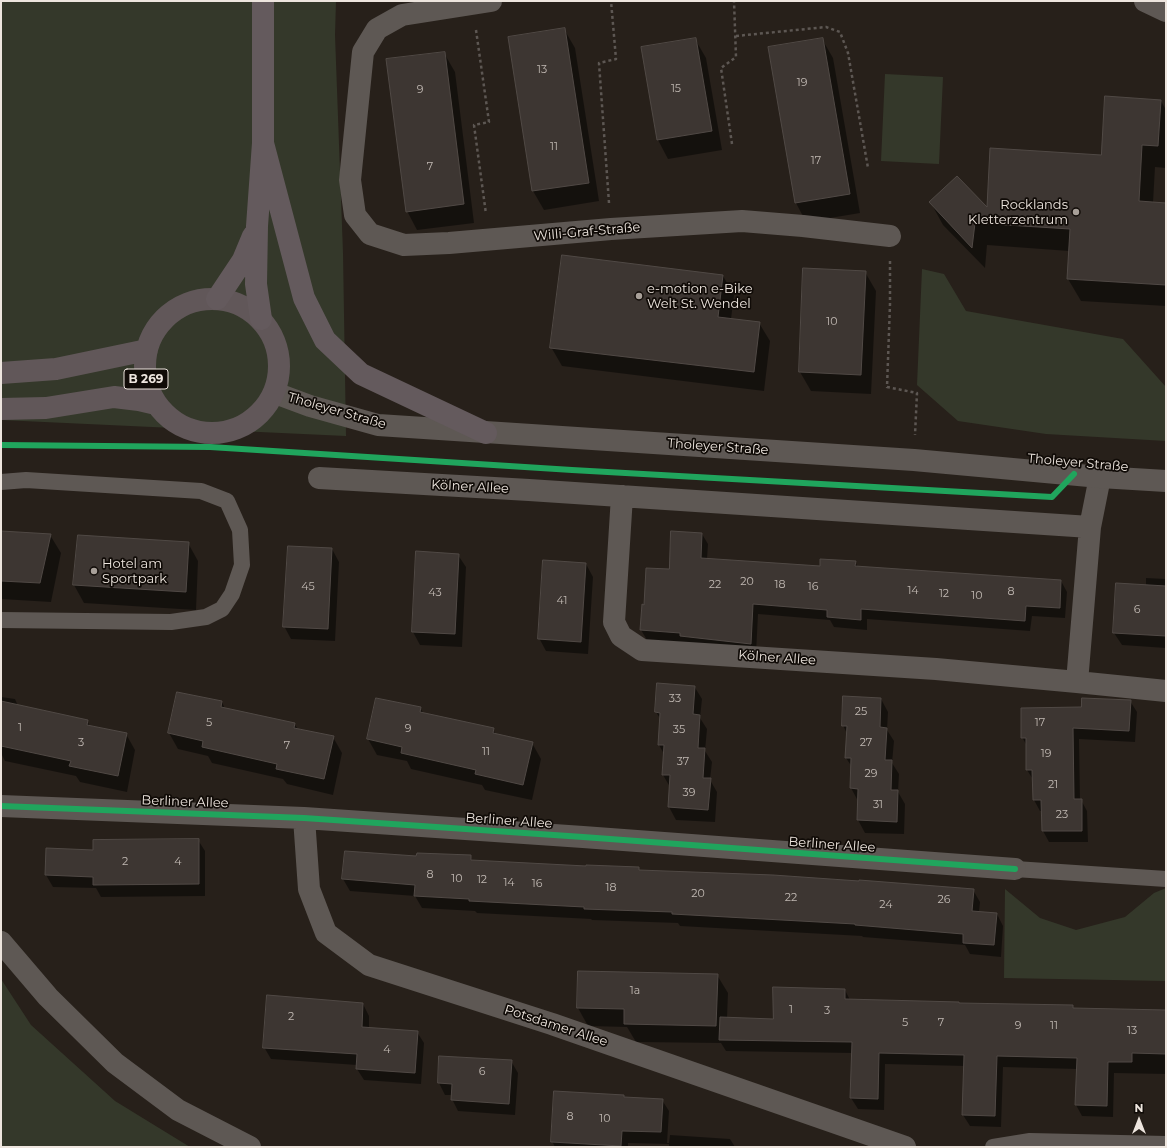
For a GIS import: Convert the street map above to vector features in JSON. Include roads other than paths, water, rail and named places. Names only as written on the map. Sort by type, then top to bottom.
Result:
[{"type":"highway","points":[[261,319],[256,284],[257,226],[263,143],[263,1]]},
{"type":"highway","points":[[263,143],[304,298],[325,340],[361,374],[486,433]]},
{"type":"highway","points":[[217,299],[243,260],[257,226]]},
{"type":"main road","name":"B 269","points":[[217,299],[241,305],[261,319],[272,335],[279,354],[280,374],[275,393],[264,410],[248,424],[229,432],[209,434],[188,429],[170,419],[156,404],[150,392],[146,378],[145,364],[147,350],[156,328],[173,312],[194,301],[217,299]]},
{"type":"main road","name":"B 269","points":[[1,373],[56,369],[147,350]]},
{"type":"main road","name":"B 269","points":[[1,409],[46,408],[114,397],[156,404]]},
{"type":"street","points":[[1145,1],[1166,11]]},
{"type":"street","name":"Willi-Graf-Straße","points":[[481,2],[402,15],[377,29],[363,52],[350,180],[355,215],[370,234],[404,245],[490,240],[611,229],[742,221],[890,236]]},
{"type":"street","name":"Tholeyer Straße","points":[[275,393],[310,406],[378,425],[914,460],[1166,481]]},
{"type":"street","points":[[1077,682],[1090,527],[1100,476]]},
{"type":"street","name":"Kölner Allee","points":[[319,478],[528,490],[1090,527]]},
{"type":"street","name":"Kölner Allee","points":[[622,496],[614,622],[621,636],[642,650],[936,669],[1166,691]]},
{"type":"street","name":"Berliner Allee","points":[[1,806],[304,818],[575,836],[1015,869]]},
{"type":"street","name":"Potsdamer Allee","points":[[304,818],[309,889],[326,933],[369,966],[559,1026],[905,1147]]},
{"type":"street","points":[[1,942],[48,997],[115,1063],[178,1110],[250,1147]]},
{"type":"lane","points":[[1,482],[26,480],[201,490],[227,501],[240,530],[242,565],[232,594],[222,609],[206,617],[171,622],[1,620]]},
{"type":"lane","name":"Berliner Allee","points":[[1015,869],[1166,879]]},
{"type":"lane","points":[[993,1147],[1030,1141],[1166,1144]]},
{"type":"place","name":"Rocklands Kletterzentrum","points":[[1076,212]]},
{"type":"place","name":"e-motion e-Bike Welt St. Wendel","points":[[639,296]]},
{"type":"place","name":"Hotel am Sportpark","points":[[94,571]]}]
